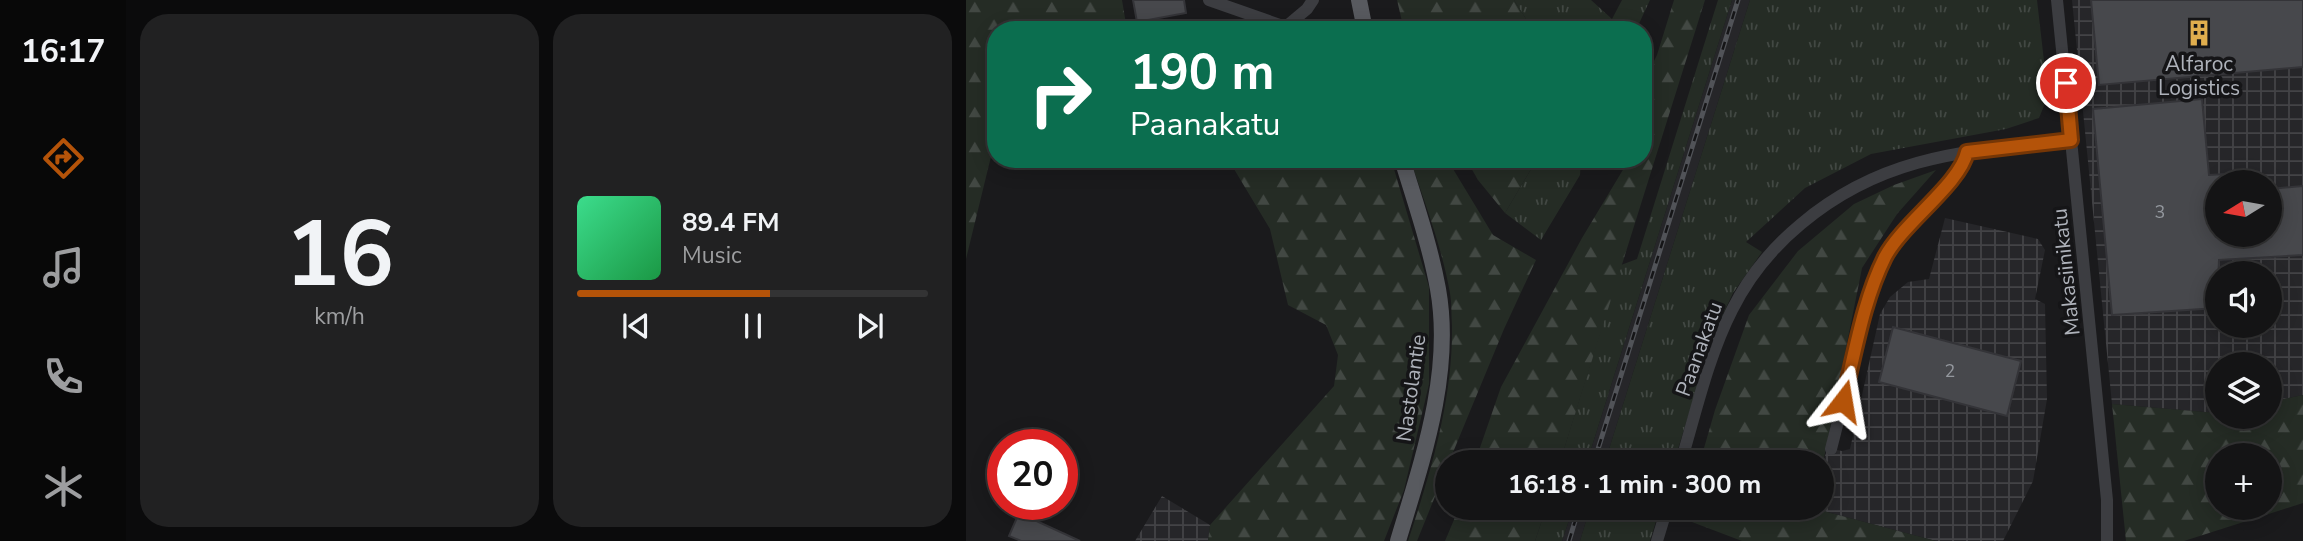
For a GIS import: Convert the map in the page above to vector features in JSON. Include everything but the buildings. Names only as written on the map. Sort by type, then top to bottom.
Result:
[{"type":"main road","points":[[1359,0],[1363,21]]},
{"type":"main road","name":"Nastolantie","points":[[1398,541],[1430,426],[1440,356],[1441,321],[1430,251],[1405,168]]},
{"type":"street","points":[[1209,0],[1239,5],[1271,21]]},
{"type":"street","points":[[1295,21],[1313,0]]},
{"type":"street","name":"Makasiinikatu","points":[[2057,0],[2107,500],[2108,541]]},
{"type":"street","name":"Paanakatu","points":[[1685,450],[1719,340],[1732,310],[1763,261],[1807,219],[1860,183],[1919,161],[1967,152],[2071,140]]},
{"type":"street","points":[[1831,449],[1872,288],[1886,256],[1900,235],[1961,169],[1967,152]]},
{"type":"street","points":[[1657,541],[1663,520]]},
{"type":"shaded area","points":[[1732,0],[1750,0],[1609,450],[1591,450]]},
{"type":"shaded area","points":[[2072,0],[2303,0],[2303,395],[2282,399],[2282,352],[2205,352],[2205,412],[2112,404]]},
{"type":"shaded area","points":[[1945,218],[2038,239],[2045,250],[2035,299],[2045,304],[2047,399],[2033,481],[2003,541],[1936,541],[1834,514],[1834,450],[1826,450],[1850,449],[1880,314],[1890,297],[1908,282],[1929,279]]},
{"type":"shaded area","points":[[1162,496],[1210,525],[1208,541],[1135,541]]},
{"type":"shaded area","points":[[1569,520],[1586,520],[1580,541],[1562,541]]},
{"type":"green space","points":[[966,0],[1122,0],[1126,21],[987,21],[988,168],[966,259]]},
{"type":"green space","points":[[1397,0],[1514,0],[1527,21],[1402,21]]},
{"type":"green space","points":[[1514,0],[1591,0],[1612,19],[1622,0],[1650,0],[1640,21],[1527,21]]},
{"type":"green space","points":[[1674,0],[1705,0],[1564,450],[1479,450],[1501,387],[1582,238],[1624,168],[1652,168],[1652,65]]},
{"type":"green space","points":[[1718,0],[1732,0],[1591,450],[1564,450],[1621,265],[1637,259]]},
{"type":"green space","points":[[1750,0],[2037,0],[2048,96],[2039,118],[2006,129],[1871,154],[1805,188],[1746,242],[1762,252],[1733,293],[1713,335],[1678,450],[1609,450]]},
{"type":"green space","points":[[1233,168],[1394,168],[1429,287],[1429,384],[1404,490],[1384,541],[1208,541],[1210,525],[1334,386],[1338,355],[1326,325],[1288,305],[1270,229]]},
{"type":"green space","points":[[1413,168],[1452,168],[1493,235],[1536,260],[1454,450],[1435,450],[1449,381],[1452,326],[1451,297]]},
{"type":"green space","points":[[1471,168],[1532,168],[1505,213]]},
{"type":"green space","points":[[1532,168],[1580,168],[1580,175],[1541,240],[1505,213]]},
{"type":"green space","points":[[1936,170],[1897,214],[1862,268],[1826,450],[1703,450],[1749,315],[1798,251],[1854,204],[1894,185]]},
{"type":"green space","points":[[2303,395],[2303,503],[2282,510],[2282,443],[2205,443],[2205,520],[2250,520],[2184,541],[2126,541],[2112,404],[2205,412],[2205,429],[2282,429],[2282,399]]},
{"type":"green space","points":[[1435,450],[1435,497],[1417,541],[1408,541],[1425,489]]},
{"type":"green space","points":[[1834,514],[1936,541],[1742,541],[1687,520],[1834,520]]},
{"type":"green space","points":[[1454,520],[1542,520],[1535,541],[1445,541]]},
{"type":"green space","points":[[1542,520],[1569,520],[1562,541],[1535,541]]},
{"type":"green space","points":[[1586,520],[1656,520],[1650,541],[1580,541]]},
{"type":"railway","points":[[1598,450],[1738,0]]},
{"type":"railway","points":[[1569,541],[1575,520]]},
{"type":"place","name":"Alfaroc Logistics","points":[[2199,33]]},
{"type":"route","points":[[1843,401],[1872,288],[1886,256],[1900,235],[1961,169],[1967,152],[2071,140],[2066,83]]}]
